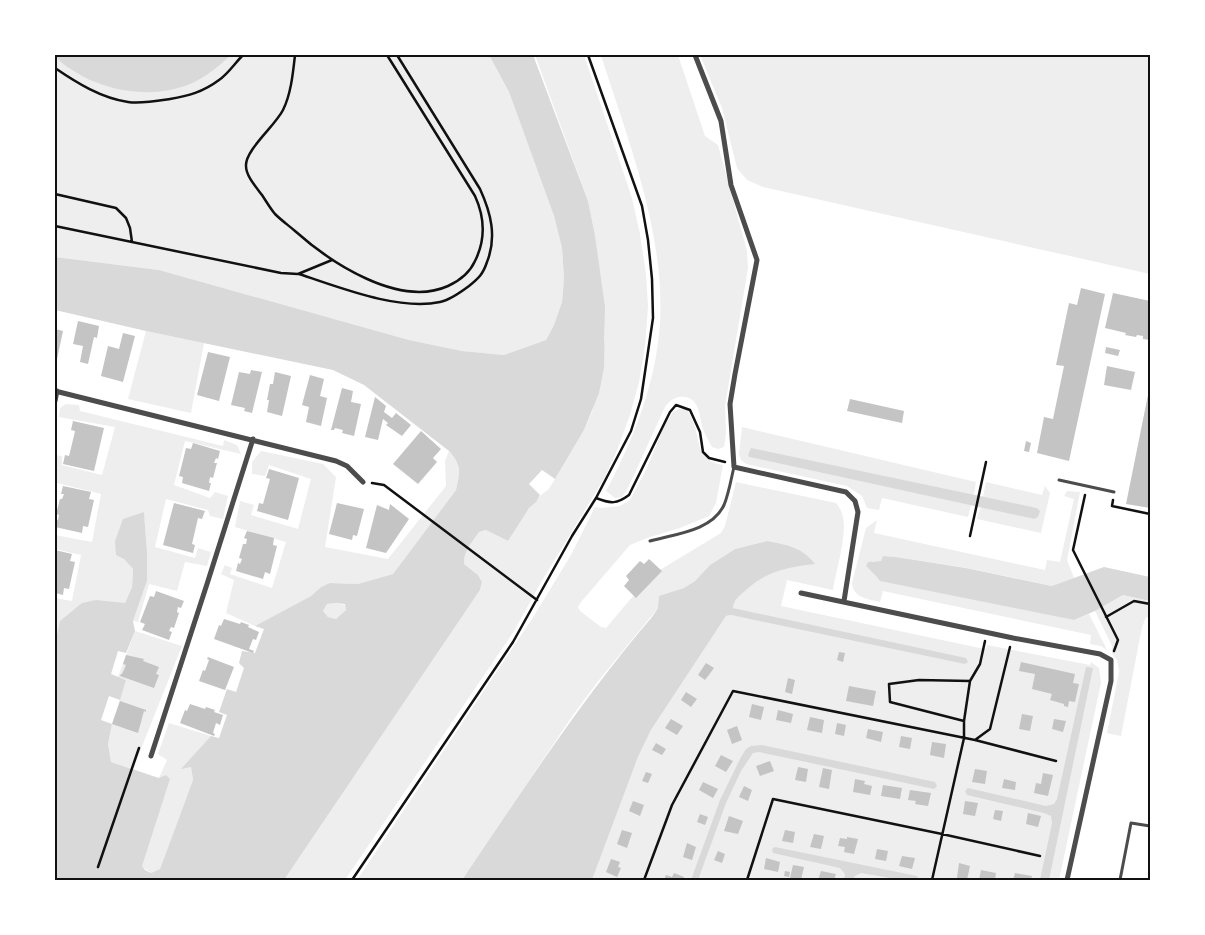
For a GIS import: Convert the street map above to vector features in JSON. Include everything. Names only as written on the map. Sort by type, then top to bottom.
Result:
[{"type":"street","points":[[695,55],[721,121],[731,185],[757,260],[730,404],[734,467],[846,492],[855,501],[858,512],[844,601]]},
{"type":"street","points":[[55,402],[56,391],[253,439],[336,461],[347,466],[363,482]]},
{"type":"street","points":[[151,756],[253,439]]},
{"type":"street","points":[[801,593],[1013,638],[1100,654],[1111,660],[1111,681],[1067,880]]},
{"type":"lane","points":[[650,541],[695,529],[716,518],[725,504],[734,467]]},
{"type":"lane","points":[[1059,480],[1114,492]]},
{"type":"lane","points":[[1120,880],[1131,823],[1150,826]]},
{"type":"path","points":[[55,68],[98,93],[129,102],[138,102],[191,96],[221,79],[243,55]]},
{"type":"path","points":[[295,55],[285,108],[277,122],[259,140],[247,158],[245,167],[253,182],[276,214],[332,260],[379,284],[404,291],[438,291],[455,283],[472,268],[481,249],[483,235],[479,206],[475,196],[387,55]]},
{"type":"path","points":[[55,226],[281,273],[299,274],[364,294],[403,302],[421,304],[441,302],[460,293],[483,275],[492,250],[493,233],[487,204],[480,189],[396,55]]},
{"type":"path","points":[[352,880],[513,642],[572,536],[596,498],[630,431],[641,399],[653,318],[648,240],[642,206],[588,55]]},
{"type":"path","points":[[55,194],[116,208],[126,218],[132,242]]},
{"type":"path","points":[[299,274],[332,260]]},
{"type":"path","points":[[596,498],[606,502],[619,502],[629,495],[670,412],[676,405],[690,410],[700,432],[703,452],[709,458],[734,467]]},
{"type":"path","points":[[970,536],[986,462]]},
{"type":"path","points":[[363,482],[384,486],[537,600]]},
{"type":"path","points":[[1088,486],[1073,550],[1118,640],[1111,660]]},
{"type":"path","points":[[1114,492],[1112,506],[1150,514]]},
{"type":"path","points":[[1106,617],[1134,601],[1150,604]]},
{"type":"path","points":[[932,880],[964,738],[964,721],[970,681],[980,664],[987,632]]},
{"type":"path","points":[[975,740],[990,729],[1013,638]]},
{"type":"path","points":[[964,721],[890,702],[889,684],[919,680],[970,681]]},
{"type":"path","points":[[644,880],[672,805],[733,691],[975,740],[1056,761]]},
{"type":"path","points":[[98,867],[139,748]]},
{"type":"path","points":[[747,880],[773,800],[1040,856]]},
{"type":"shaded area","points":[[55,55],[489,55],[509,92],[554,216],[562,248],[564,278],[562,302],[554,325],[546,340],[504,355],[462,351],[409,340],[159,270],[55,257]]},
{"type":"shaded area","points":[[55,55],[231,55],[212,71],[190,84],[163,91],[135,92],[94,82],[67,67]]},
{"type":"shaded area","points":[[489,55],[533,55],[588,201],[605,306],[604,368],[599,393],[584,430],[555,479],[542,470],[529,484],[540,495],[529,508],[508,541],[486,530],[479,532],[471,543],[465,555],[464,564],[478,575],[482,582],[480,590],[284,880],[55,880],[55,643],[60,621],[82,603],[96,600],[125,603],[132,587],[133,569],[124,559],[116,555],[115,541],[123,519],[144,512],[147,581],[133,621],[135,631],[126,653],[118,651],[111,674],[126,680],[120,700],[109,696],[101,720],[112,724],[108,744],[111,762],[159,778],[166,775],[170,779],[142,866],[151,873],[160,869],[193,780],[191,767],[181,769],[211,736],[219,738],[227,715],[219,712],[227,689],[236,692],[244,668],[239,663],[242,651],[255,653],[264,629],[255,626],[311,596],[321,587],[330,583],[358,584],[393,574],[456,490],[459,469],[449,451],[364,385],[333,370],[55,310],[55,257],[159,270],[409,340],[462,351],[504,355],[546,340],[554,325],[562,302],[564,278],[562,248],[554,216],[509,92]],"holes":[[[327,604],[345,604],[346,610],[336,619],[328,617],[323,611]]]},
{"type":"shaded area","points":[[535,55],[584,55],[632,198],[646,274],[648,307],[645,346],[639,382],[630,415],[605,477],[540,584],[514,631],[345,880],[284,880],[480,590],[482,582],[478,575],[464,564],[465,555],[471,543],[479,532],[486,530],[508,541],[531,506],[549,489],[584,430],[592,412],[605,339],[605,306],[595,235],[588,201]]},
{"type":"shaded area","points":[[601,55],[678,55],[705,136],[718,145],[747,251],[748,268],[725,406],[726,434],[724,447],[718,449],[712,447],[704,431],[694,401],[685,397],[676,398],[665,407],[628,488],[622,497],[615,498],[606,491],[634,431],[649,389],[654,367],[660,323],[660,289],[651,221],[633,154]]},
{"type":"shaded area","points":[[700,55],[1150,55],[1150,274],[763,187],[747,180],[737,168],[722,108]]},
{"type":"shaded area","points":[[146,331],[204,343],[191,413],[128,399]]},
{"type":"shaded area","points":[[66,404],[79,405],[80,411],[223,446],[224,440],[237,445],[241,454],[185,441],[174,485],[210,498],[215,492],[228,496],[223,519],[210,516],[208,510],[166,499],[155,547],[195,558],[198,548],[211,552],[207,566],[185,562],[177,591],[149,584],[138,622],[133,621],[147,581],[144,512],[124,559],[133,569],[132,587],[125,603],[112,603],[61,621],[55,637],[55,598],[72,601],[81,555],[55,549],[55,535],[92,542],[101,494],[57,483],[55,488],[55,455],[62,456],[62,465],[102,475],[115,427],[59,417],[60,408]]},
{"type":"shaded area","points":[[679,409],[687,409],[705,456],[715,463],[723,465],[716,503],[709,516],[630,545],[581,602],[578,607],[580,611],[601,627],[606,628],[650,576],[721,533],[725,526],[736,482],[836,503],[840,508],[843,518],[844,533],[833,590],[787,580],[781,606],[986,649],[987,645],[1090,665],[1091,662],[1099,668],[1101,683],[1059,880],[592,880],[638,757],[651,730],[726,616],[731,615],[776,624],[777,618],[732,608],[737,598],[752,583],[782,569],[802,565],[767,541],[735,549],[710,565],[695,581],[673,592],[658,608],[573,715],[462,880],[357,880],[532,619],[571,555],[595,507],[620,506],[630,500],[646,470],[665,425],[673,412]]},
{"type":"shaded area","points":[[742,427],[976,482],[974,495],[755,449],[749,457],[971,505],[968,517],[882,498],[879,510],[867,508],[862,496],[847,486],[746,464],[741,460],[739,454]]},
{"type":"shaded area","points":[[751,448],[1037,508],[1040,511],[1038,517],[1034,519],[749,457]]},
{"type":"shaded area","points":[[261,451],[323,464],[336,477],[325,547],[388,559],[446,486],[445,461],[449,451],[459,469],[456,490],[393,574],[358,584],[330,583],[321,587],[311,596],[255,626],[226,613],[234,580],[221,574],[225,565],[232,568],[230,574],[272,588],[286,542],[235,527],[240,501],[254,505],[251,515],[298,529],[311,479],[269,465],[265,476],[252,474],[252,462]]},
{"type":"shaded area","points":[[986,482],[1042,495],[1045,486],[1050,493],[1041,533],[977,519],[981,507],[1034,519],[1037,508],[983,497]]},
{"type":"shaded area","points":[[1067,491],[1080,492],[1067,560],[1074,578],[1053,586],[962,567],[896,557],[883,556],[881,561],[873,561],[866,566],[877,577],[1074,620],[1089,614],[1107,650],[1101,646],[1090,644],[1091,635],[883,591],[880,602],[858,595],[853,588],[852,583],[866,528],[877,520],[874,533],[1045,570],[1047,560],[1060,562],[1074,499],[1064,496]]},
{"type":"shaded area","points":[[767,541],[799,550],[815,564],[778,571],[762,578],[739,596],[733,608],[966,658],[968,662],[965,664],[731,615],[726,616],[651,730],[638,757],[592,880],[462,880],[577,713],[652,617],[658,608],[659,596],[684,588],[695,581],[710,565],[735,549]]},
{"type":"shaded area","points":[[883,556],[966,568],[1052,586],[1104,567],[1150,577],[1150,601],[1123,595],[1095,611],[1074,620],[880,581],[866,566],[868,562],[881,561]]},
{"type":"shaded area","points":[[1123,595],[1150,601],[1150,618],[1146,617],[1142,627],[1121,736],[1107,733],[1119,672],[1117,660],[1112,654],[1112,646],[1095,611]]},
{"type":"shaded area","points":[[327,604],[345,605],[346,610],[336,619],[328,617],[323,611]]},
{"type":"shaded area","points":[[135,631],[182,646],[133,769],[111,762],[108,744],[112,724],[126,680],[118,677]]},
{"type":"shaded area","points":[[1086,667],[1093,668],[1049,880],[1040,880],[1052,823],[1051,816],[967,795],[965,791],[968,788],[1046,806],[1054,804],[1057,799]]},
{"type":"shaded area","points":[[169,723],[211,736],[183,768],[191,767],[193,780],[160,869],[151,873],[141,866],[170,779],[159,778],[167,760],[158,754]]},
{"type":"shaded area","points":[[762,745],[935,782],[937,786],[934,789],[759,752],[753,753],[741,771],[726,803],[698,880],[691,880],[720,800],[741,757],[746,749],[751,746]]},
{"type":"shaded area","points":[[775,847],[917,876],[919,880],[902,880],[861,873],[855,876],[853,880],[844,880],[845,874],[840,868],[773,853],[772,849]]},
{"type":"building","points":[[1081,288],[1105,294],[1069,461],[1037,453],[1044,417],[1053,419],[1064,366],[1056,365],[1069,303],[1077,305]]},
{"type":"building","points":[[1113,293],[1150,301],[1150,340],[1143,339],[1143,336],[1125,335],[1126,333],[1105,328]]},
{"type":"building","points":[[78,321],[99,326],[97,338],[94,337],[88,364],[80,362],[83,346],[73,344]]},
{"type":"building","points":[[55,329],[63,331],[56,364],[55,364]]},
{"type":"building","points":[[123,333],[135,336],[123,382],[101,376],[108,346],[119,349]]},
{"type":"building","points":[[1106,347],[1120,350],[1118,356],[1105,353]]},
{"type":"building","points":[[208,352],[230,357],[219,401],[197,395]]},
{"type":"building","points":[[1107,366],[1135,372],[1131,390],[1104,385]]},
{"type":"building","points":[[251,370],[262,372],[252,413],[244,411],[245,408],[231,405],[239,372],[250,374]]},
{"type":"building","points":[[275,372],[291,376],[282,416],[267,412],[270,384],[273,384]]},
{"type":"building","points":[[310,375],[324,379],[320,396],[327,398],[321,426],[306,422],[309,407],[302,405]]},
{"type":"building","points":[[342,388],[353,391],[351,402],[361,404],[354,436],[342,433],[343,430],[335,428],[331,430]]},
{"type":"building","points":[[1150,390],[1150,508],[1126,504]]},
{"type":"building","points":[[375,397],[386,406],[384,412],[392,418],[396,413],[411,425],[402,436],[386,425],[388,423],[383,419],[378,440],[365,437]]},
{"type":"building","points":[[850,399],[904,411],[902,423],[847,411]]},
{"type":"building","points":[[73,421],[104,428],[94,471],[63,464],[65,455],[69,456],[72,444],[75,431],[71,430]]},
{"type":"building","points":[[421,431],[441,449],[433,458],[437,462],[418,484],[393,464]]},
{"type":"building","points":[[1026,441],[1031,443],[1029,452],[1024,451]]},
{"type":"building","points":[[193,443],[220,451],[218,459],[216,458],[214,463],[217,463],[213,478],[210,477],[209,491],[182,483],[183,477],[179,476],[186,448],[191,449]]},
{"type":"building","points":[[269,469],[299,478],[288,520],[257,511],[259,503],[263,504],[270,479],[266,478]]},
{"type":"building","points":[[63,486],[91,492],[89,499],[94,500],[88,527],[83,526],[82,533],[55,527],[55,519],[58,520],[59,515],[56,514],[60,499],[62,499],[64,494],[61,494]]},
{"type":"building","points":[[174,503],[205,511],[202,519],[198,518],[192,544],[195,545],[193,553],[163,545]]},
{"type":"building","points":[[337,503],[364,509],[357,536],[353,535],[352,540],[329,534]]},
{"type":"building","points":[[390,504],[409,519],[386,553],[366,548],[377,505],[389,510]]},
{"type":"building","points":[[247,531],[274,538],[273,545],[277,546],[270,574],[265,572],[263,579],[236,571],[238,563],[240,564],[242,559],[239,558],[243,544],[246,544],[247,539],[244,538]]},
{"type":"building","points":[[55,550],[72,554],[70,561],[75,562],[69,589],[64,588],[63,595],[55,593]]},
{"type":"building","points":[[649,559],[662,571],[636,598],[624,586],[629,580],[626,576],[640,561],[644,564]]},
{"type":"building","points":[[156,591],[184,601],[181,608],[178,607],[177,612],[179,613],[174,628],[171,627],[169,631],[172,632],[169,640],[142,630],[145,624],[140,622],[150,596],[154,597]]},
{"type":"building","points":[[224,619],[240,624],[241,622],[259,632],[256,640],[253,639],[249,649],[254,651],[253,653],[214,639],[219,625],[221,626]]},
{"type":"building","points":[[839,652],[845,653],[843,662],[837,660]]},
{"type":"building","points":[[126,655],[144,659],[143,661],[159,667],[156,674],[159,675],[154,688],[120,676],[126,665],[123,664]]},
{"type":"building","points":[[208,657],[234,667],[225,690],[199,681],[203,670],[205,671],[209,660],[207,659]]},
{"type":"building","points":[[1021,662],[1075,674],[1073,683],[1079,684],[1075,702],[1069,701],[1068,707],[1064,706],[1064,704],[1050,700],[1052,694],[1032,689],[1035,674],[1019,671]]},
{"type":"building","points":[[706,663],[714,668],[705,680],[698,675]]},
{"type":"building","points":[[788,678],[795,680],[792,694],[785,692]]},
{"type":"building","points":[[849,686],[876,691],[873,706],[846,701]]},
{"type":"building","points":[[686,692],[697,699],[691,707],[681,700]]},
{"type":"building","points":[[120,701],[146,710],[146,712],[144,711],[138,733],[112,724]]},
{"type":"building","points":[[190,704],[215,710],[214,712],[223,715],[220,725],[216,723],[214,736],[180,723],[185,710],[187,711]]},
{"type":"building","points":[[752,704],[764,707],[761,720],[749,717]]},
{"type":"building","points":[[778,710],[793,714],[791,723],[776,720]]},
{"type":"building","points":[[1022,714],[1033,716],[1030,731],[1019,729]]},
{"type":"building","points":[[810,717],[824,720],[822,733],[807,730]]},
{"type":"building","points":[[671,719],[683,726],[677,735],[665,728]]},
{"type":"building","points":[[1054,719],[1066,721],[1063,732],[1052,729]]},
{"type":"building","points":[[837,723],[846,725],[844,736],[835,734]]},
{"type":"building","points":[[737,726],[742,740],[732,744],[727,730]]},
{"type":"building","points":[[868,729],[883,732],[881,742],[866,738]]},
{"type":"building","points":[[901,736],[912,738],[910,749],[899,747]]},
{"type":"building","points":[[932,742],[946,744],[944,758],[930,755]]},
{"type":"building","points":[[656,743],[666,749],[662,755],[652,750]]},
{"type":"building","points":[[721,755],[733,761],[726,772],[715,766]]},
{"type":"building","points":[[770,761],[774,771],[760,776],[756,766]]},
{"type":"building","points":[[798,767],[808,769],[806,782],[795,780]]},
{"type":"building","points":[[823,768],[832,770],[829,789],[819,787]]},
{"type":"building","points":[[975,769],[987,771],[985,784],[972,782]]},
{"type":"building","points":[[646,772],[652,774],[648,783],[642,781]]},
{"type":"building","points":[[1043,773],[1053,775],[1048,796],[1034,793],[1036,783],[1041,784]]},
{"type":"building","points":[[855,779],[865,781],[864,784],[872,786],[870,795],[853,792]]},
{"type":"building","points":[[1004,779],[1016,782],[1015,790],[1002,788]]},
{"type":"building","points":[[703,782],[718,789],[713,798],[699,790]]},
{"type":"building","points":[[883,785],[902,788],[900,799],[881,796]]},
{"type":"building","points":[[744,786],[752,790],[748,801],[739,797]]},
{"type":"building","points":[[910,790],[931,793],[928,806],[915,804],[916,801],[908,800]]},
{"type":"building","points":[[633,801],[644,805],[640,816],[629,811]]},
{"type":"building","points":[[965,801],[978,803],[975,816],[963,814]]},
{"type":"building","points":[[995,810],[1003,811],[1001,821],[993,819]]},
{"type":"building","points":[[1028,813],[1041,816],[1038,827],[1026,824]]},
{"type":"building","points":[[700,814],[708,817],[705,825],[697,822]]},
{"type":"building","points":[[729,816],[743,821],[738,834],[724,831]]},
{"type":"building","points":[[622,830],[632,833],[627,848],[617,844]]},
{"type":"building","points":[[785,830],[795,832],[793,843],[782,841]]},
{"type":"building","points":[[814,834],[824,836],[821,849],[810,847]]},
{"type":"building","points":[[847,837],[858,839],[854,854],[844,852],[845,847],[838,846],[840,838],[847,839]]},
{"type":"building","points":[[687,843],[696,847],[692,860],[683,857]]},
{"type":"building","points":[[877,849],[888,851],[886,861],[875,859]]},
{"type":"building","points":[[718,851],[725,854],[722,863],[714,860]]},
{"type":"building","points":[[902,856],[915,858],[912,869],[899,866]]},
{"type":"building","points":[[766,858],[780,862],[778,872],[764,869]]},
{"type":"building","points":[[611,859],[620,862],[618,867],[621,868],[617,877],[606,872]]},
{"type":"building","points":[[959,863],[970,866],[967,880],[957,878]]},
{"type":"building","points":[[793,865],[804,867],[801,880],[790,878]]},
{"type":"building","points":[[981,870],[996,873],[995,880],[979,880]]},
{"type":"building","points":[[785,871],[790,872],[789,877],[784,876]]},
{"type":"building","points":[[821,871],[836,874],[834,880],[818,880]]},
{"type":"building","points":[[674,873],[684,877],[683,880],[664,880],[666,875],[672,877]]},
{"type":"building","points":[[1015,873],[1032,876],[1031,880],[1013,880]]}]
